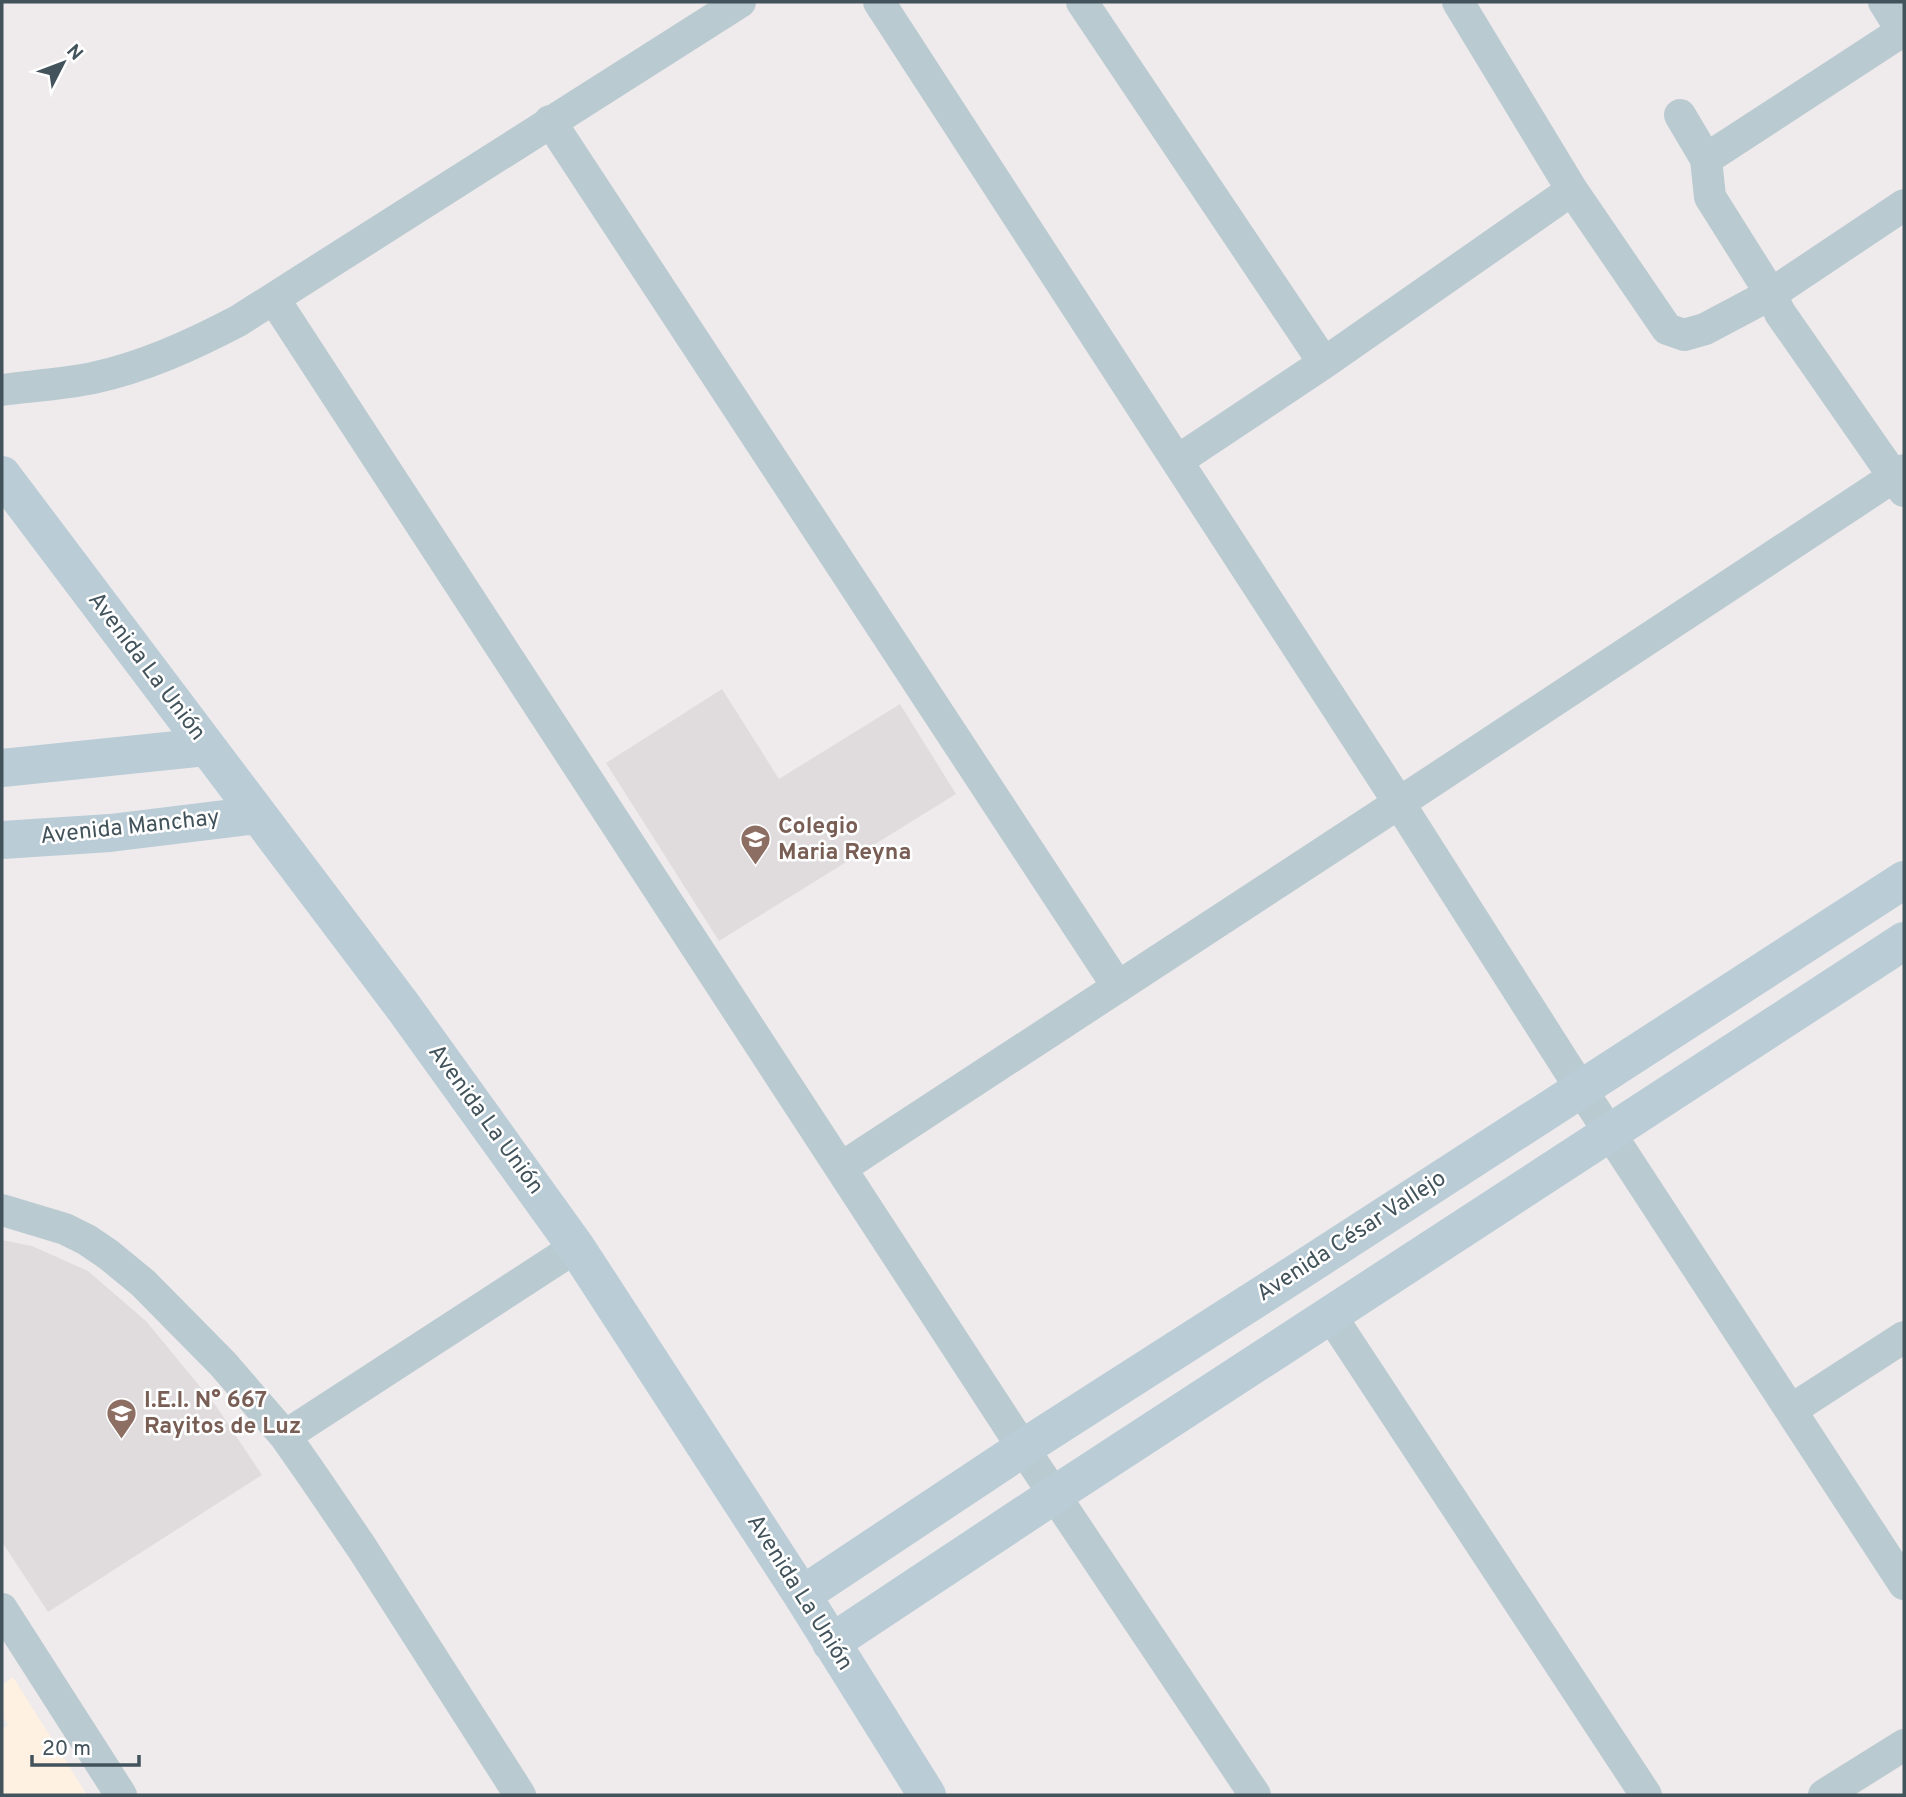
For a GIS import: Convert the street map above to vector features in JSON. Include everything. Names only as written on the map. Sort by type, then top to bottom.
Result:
[{"type":"street","points":[[2,390],[91,378],[127,369],[163,357],[238,321],[740,2]]},
{"type":"street","points":[[879,2],[1904,1584]]},
{"type":"street","points":[[1082,2],[1324,363]]},
{"type":"street","points":[[1458,2],[1572,190],[1667,329],[1684,335],[1705,329],[1771,294],[1904,205]]},
{"type":"street","points":[[1706,159],[1904,32],[1884,2]]},
{"type":"street","points":[[841,1168],[1901,479],[1780,313],[1771,294],[1710,197],[1706,159],[1680,116]]},
{"type":"street","points":[[550,121],[1118,987]]},
{"type":"street","points":[[1177,461],[1324,363],[1572,190]]},
{"type":"street","points":[[274,299],[1023,1448],[1255,1795]]},
{"type":"street","name":"Avenida La Unión","points":[[2,475],[404,1008],[576,1247],[802,1595],[927,1795]]},
{"type":"street","points":[[2,768],[206,747]]},
{"type":"street","name":"Avenida Manchay","points":[[2,840],[110,833],[257,815]]},
{"type":"street","name":"Avenida César Vallejo","points":[[802,1595],[1023,1448],[1904,880]]},
{"type":"street","points":[[831,1643],[1904,941]]},
{"type":"street","points":[[2,1210],[65,1229],[109,1255],[143,1283],[223,1364],[285,1436],[362,1548],[520,1795]]},
{"type":"street","points":[[285,1436],[576,1247]]},
{"type":"street","points":[[1331,1316],[1646,1795]]},
{"type":"street","points":[[1791,1410],[1904,1337]]},
{"type":"street","points":[[2,1609],[121,1795]]},
{"type":"street","points":[[1825,1795],[1904,1745]]},
{"type":"shaded area","name":"Colegio Maria Reyna","points":[[722,689],[779,779],[900,704],[956,794],[719,941],[606,763]]},
{"type":"shaded area","name":"I.E.I. N° 667 Rayitos de Luz","points":[[2,1240],[32,1246],[88,1271],[146,1321],[216,1406],[262,1475],[48,1612],[2,1542]]},
{"type":"shaded area","points":[[13,1677],[87,1795],[2,1795],[2,1729],[8,1725],[2,1716],[2,1685]]},
{"type":"place","name":"Colegio Maria Reyna","points":[[755,867]]},
{"type":"place","name":"I.E.I. N° 667 Rayitos de Luz","points":[[121,1441]]}]
